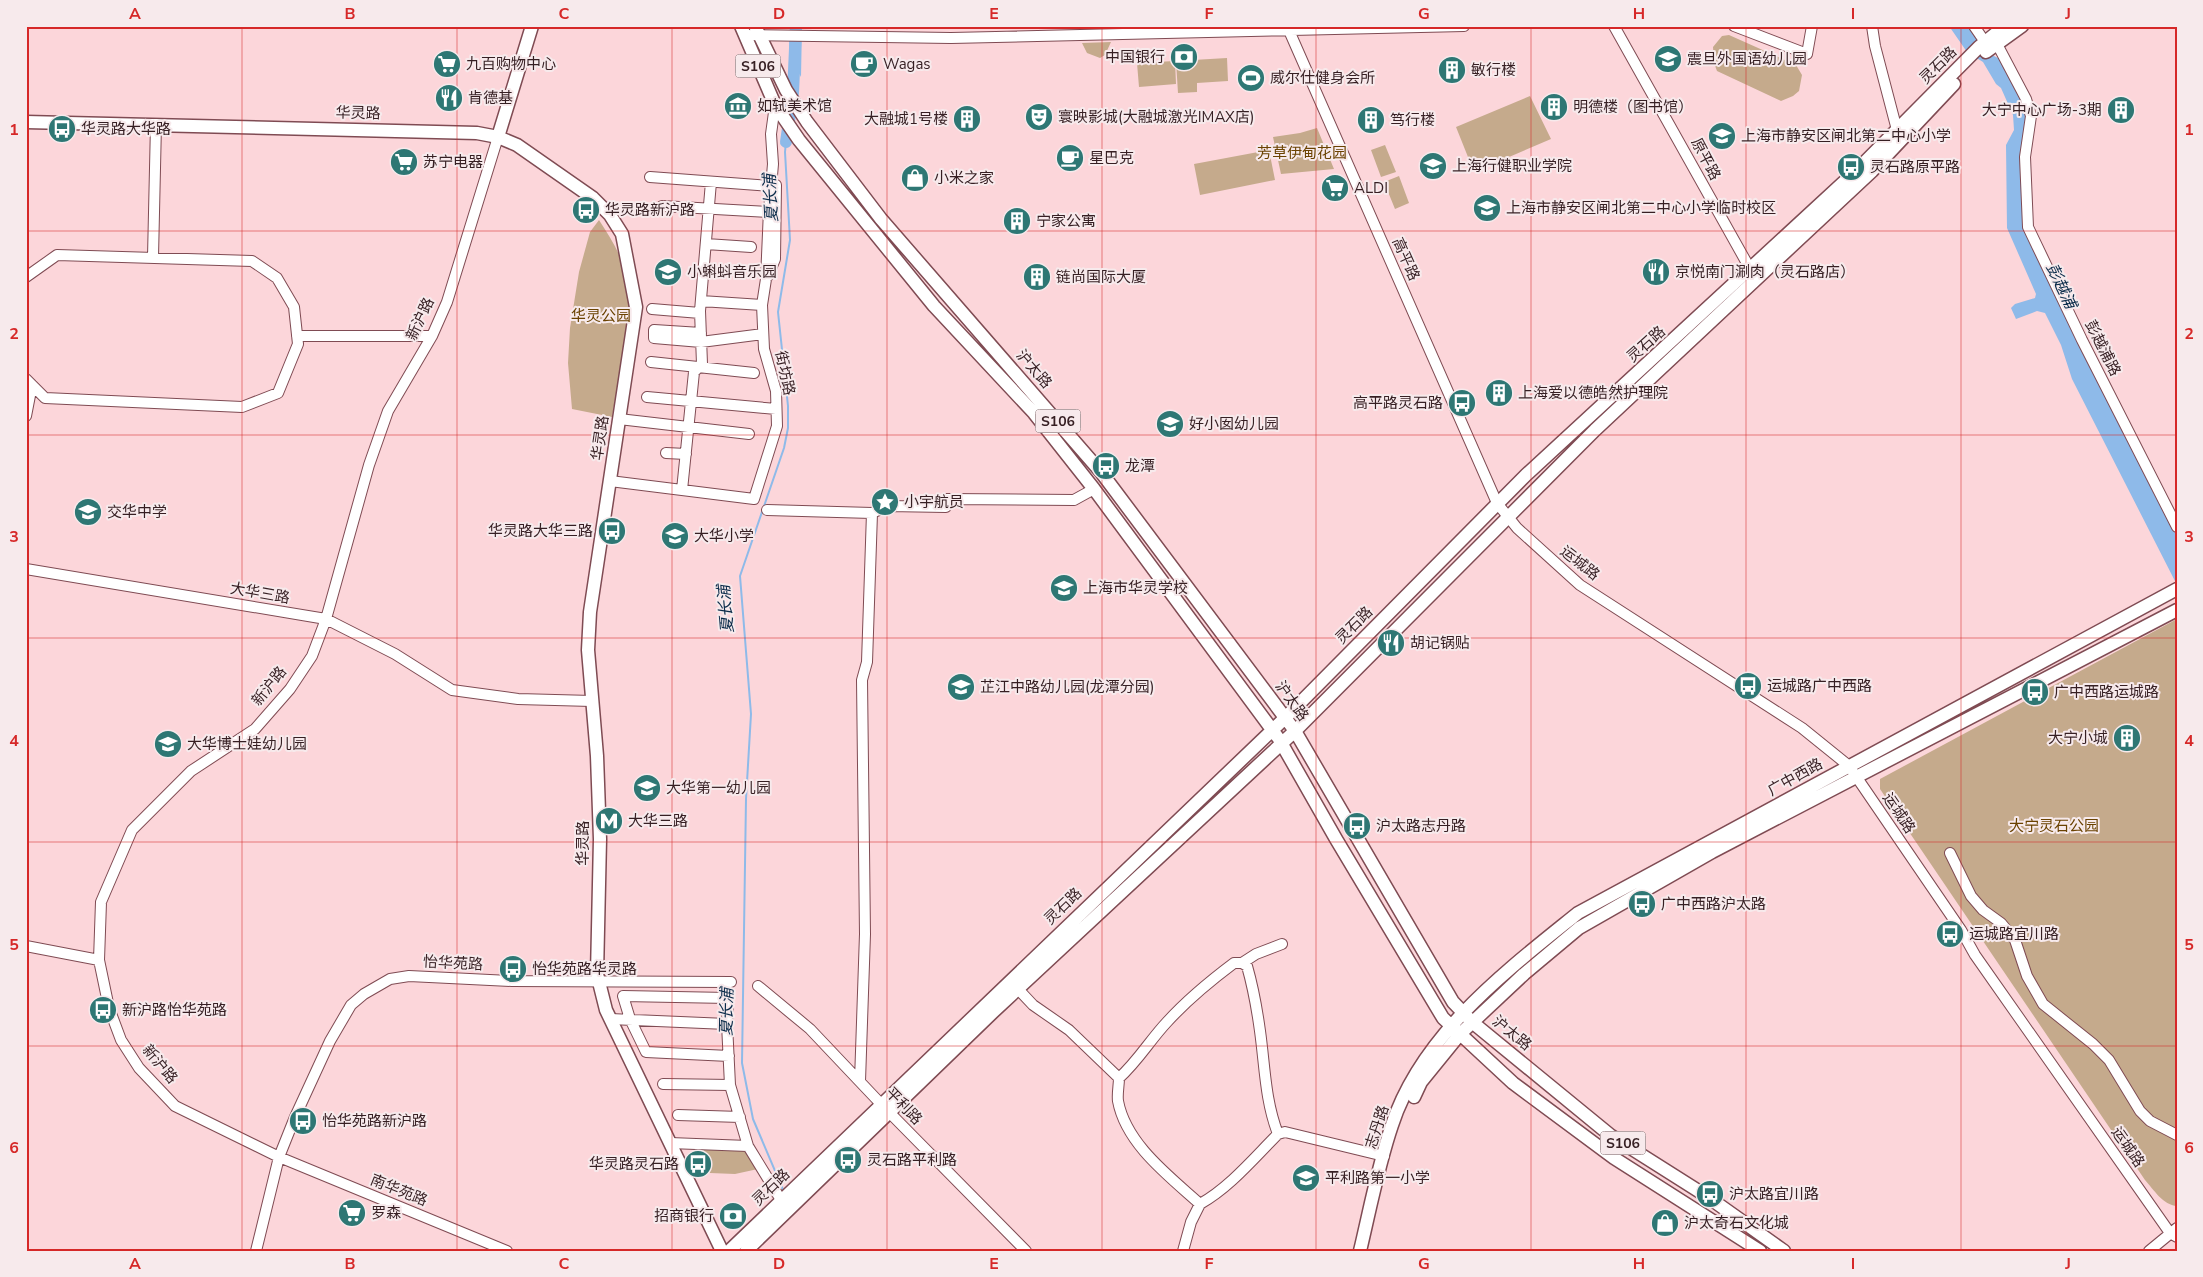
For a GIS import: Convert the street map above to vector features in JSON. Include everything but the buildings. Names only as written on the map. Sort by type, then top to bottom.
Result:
[{"type":"main road","name":"新沪路","points":[[498,137],[532,26]]},
{"type":"main road","name":"灵石路","points":[[728,1251],[781,1200],[1018,989],[1295,731],[1897,130],[1990,43],[2005,26]]},
{"type":"main road","name":"灵石路","points":[[1990,43],[2022,26]]},
{"type":"main road","name":"S106","points":[[743,31],[775,105]]},
{"type":"main road","name":"沪太路","points":[[758,32],[786,90],[881,219],[1101,472],[1295,731],[1448,993],[1468,1017],[1610,1134],[1716,1203],[1784,1251]]},
{"type":"main road","name":"灵石路","points":[[746,1251],[885,1108],[1285,718],[1497,503],[1753,274],[1872,171],[1969,63]]},
{"type":"main road","name":"沪太路","points":[[775,105],[799,140],[934,306],[1034,413],[1094,489],[1272,729],[1443,1018],[1513,1083],[1614,1158],[1760,1251]]},
{"type":"main road","name":"华灵路","points":[[26,122],[477,132],[498,137],[517,145],[593,198],[610,215],[622,234],[636,307],[590,612],[588,650],[600,839],[597,982],[610,1018],[722,1251]]},
{"type":"main road","name":"广中西路","points":[[1455,1030],[1525,955],[1578,913],[2172,591]]},
{"type":"main road","name":"广中西路","points":[[1468,1017],[1524,974],[1578,928],[1712,852],[2175,612]]},
{"type":"main road","points":[[2037,664],[2045,680]]},
{"type":"main road","name":"志丹路","points":[[1360,1251],[1392,1124],[1415,1076],[1455,1030]]},
{"type":"main road","name":"志丹路","points":[[1368,1251],[1400,1126],[1421,1082],[1455,1030]]},
{"type":"street","points":[[918,26],[918,38]]},
{"type":"street","points":[[743,31],[783,37],[918,38],[1131,31],[1464,26]]},
{"type":"street","name":"原平路","points":[[1614,26],[1753,274]]},
{"type":"street","points":[[1734,26],[1807,54],[1812,26]]},
{"type":"street","points":[[1872,26],[1875,46],[1897,130]]},
{"type":"street","name":"彭越浦路","points":[[1974,26],[1990,43],[2026,99],[2031,116],[2024,157],[2028,227],[2078,332],[2177,527]]},
{"type":"street","name":"高平路","points":[[1289,29],[1497,503]]},
{"type":"street","name":"街坊路","points":[[610,481],[754,499],[777,426],[776,391],[764,349],[762,305],[766,279],[768,212],[773,164],[771,134],[775,105]]},
{"type":"street","points":[[153,257],[156,124]]},
{"type":"street","name":"新沪路","points":[[279,1157],[176,1106],[139,1068],[121,1040],[109,1008],[99,960],[101,902],[132,830],[191,771],[255,728],[290,689],[312,656],[326,619],[369,465],[388,411],[432,336],[447,302],[498,137]]},
{"type":"street","points":[[766,279],[772,270],[775,259],[777,203],[776,178],[773,164]]},
{"type":"street","points":[[650,177],[771,186]]},
{"type":"street","points":[[682,490],[694,372],[702,364],[700,313],[711,182]]},
{"type":"street","points":[[662,206],[768,212]]},
{"type":"street","points":[[706,244],[751,247]]},
{"type":"street","points":[[26,277],[57,255],[252,261],[276,278],[294,307],[298,344],[278,392],[242,407],[44,398],[29,382]]},
{"type":"street","points":[[701,301],[762,305]]},
{"type":"street","points":[[652,309],[700,313]]},
{"type":"street","points":[[701,337],[763,334]]},
{"type":"street","points":[[297,336],[432,336]]},
{"type":"street","points":[[651,362],[754,373]]},
{"type":"street","points":[[26,416],[29,382]]},
{"type":"street","points":[[647,397],[776,409]]},
{"type":"street","points":[[619,418],[749,434]]},
{"type":"street","points":[[666,453],[686,454]]},
{"type":"street","points":[[767,510],[872,513],[888,506],[946,507],[946,499],[1074,500],[1094,489]]},
{"type":"street","name":"运城路","points":[[1497,503],[1533,544],[1580,584],[1802,728],[1849,766],[1961,930],[1975,955],[2174,1232]]},
{"type":"street","points":[[860,1082],[864,934],[862,680],[867,662],[872,513]]},
{"type":"street","name":"大华三路","points":[[26,569],[326,619],[395,654],[452,690],[518,699],[592,701]]},
{"type":"street","points":[[1950,853],[1971,896],[1983,910],[2001,923],[2015,940],[2026,976],[2043,1004],[2093,1044],[2109,1060],[2140,1111],[2150,1121],[2177,1135]]},
{"type":"street","points":[[1200,1204],[1142,1147],[1124,1122],[1117,1099],[1119,1078],[1133,1065],[1166,1023],[1190,999],[1234,964],[1242,963],[1256,954],[1282,944]]},
{"type":"street","points":[[26,946],[99,960]]},
{"type":"street","points":[[1242,963],[1247,966],[1250,978],[1260,1030],[1265,1089],[1270,1113],[1278,1134]]},
{"type":"street","name":"怡华苑路","points":[[279,1157],[330,1040],[351,1005],[364,994],[390,980],[409,976],[597,982],[731,982]]},
{"type":"street","name":"平利路","points":[[758,986],[810,1029],[1026,1251]]},
{"type":"street","points":[[1018,989],[1034,1005],[1069,1030],[1119,1078]]},
{"type":"street","points":[[729,1056],[646,1052],[630,1020],[623,996],[728,998],[730,1085],[748,1146],[781,1200]]},
{"type":"street","points":[[610,1018],[728,1024]]},
{"type":"street","points":[[663,1084],[730,1085]]},
{"type":"street","points":[[678,1115],[740,1118]]},
{"type":"street","points":[[1183,1251],[1191,1222],[1200,1204],[1216,1195],[1240,1174],[1278,1134],[1285,1132],[1384,1156]]},
{"type":"street","points":[[670,1143],[748,1146]]},
{"type":"street","points":[[256,1251],[279,1157]]},
{"type":"street","name":"南华苑路","points":[[279,1157],[506,1251]]},
{"type":"street","points":[[2149,1251],[2174,1232]]},
{"type":"green space","points":[[1729,35],[1796,65],[1802,75],[1799,91],[1781,101],[1717,71],[1714,63],[1713,47],[1722,36]]},
{"type":"green space","points":[[1111,42],[1105,55],[1100,58],[1087,53],[1082,43]]},
{"type":"green space","points":[[1227,58],[1228,81],[1197,83],[1197,92],[1178,93],[1176,61]]},
{"type":"green space","points":[[1175,61],[1176,84],[1139,87],[1137,63]]},
{"type":"green space","points":[[1530,96],[1551,139],[1474,172],[1456,127]]},
{"type":"green space","name":"芳草伊甸花园","points":[[1317,128],[1334,169],[1281,174],[1273,137]]},
{"type":"green space","points":[[1385,145],[1396,172],[1381,177],[1371,150]]},
{"type":"green space","points":[[1269,150],[1275,180],[1200,195],[1194,164]]},
{"type":"green space","points":[[1399,176],[1409,203],[1395,209],[1384,182]]},
{"type":"green space","name":"华灵公园","points":[[599,220],[623,264],[629,302],[629,321],[612,417],[572,409],[568,363],[570,328],[579,272],[590,232]]},
{"type":"green space","name":"大宁灵石公园","points":[[2177,619],[2177,1206],[2163,1200],[2145,1180],[1880,789],[1880,779]]},
{"type":"green space","points":[[698,1149],[747,1151],[758,1169],[735,1174],[710,1173]]},
{"type":"water","points":[[790,26],[802,26],[801,77],[789,54]]},
{"type":"water","points":[[1949,26],[1975,26],[1992,55],[2002,60],[2027,109],[2022,155],[2025,229],[2177,537],[2177,585],[2072,379],[2061,345],[2045,313],[2037,311],[2016,319],[2011,308],[2015,304],[2035,298],[2036,294],[2007,228],[2006,145],[2014,130],[2013,115],[2001,88],[1996,84],[1983,62],[1967,52]]},
{"type":"waterway","name":"夏长浦","points":[[786,142],[793,93],[796,26]]},
{"type":"waterway","name":"夏长浦","points":[[784,1192],[753,1119],[742,1063],[746,799],[751,714],[740,576],[784,448],[788,428],[788,406],[778,312],[790,240],[786,142]]},
{"type":"place","name":"中国银行","points":[[1184,57]]},
{"type":"place","name":"震旦外国语幼儿园","points":[[1668,59]]},
{"type":"place","name":"九百购物中心","points":[[447,64]]},
{"type":"place","name":"Wagas","points":[[864,64]]},
{"type":"place","name":"敏行楼","points":[[1452,70]]},
{"type":"place","name":"威尔仕健身会所","points":[[1251,78]]},
{"type":"place","name":"肯德基","points":[[449,98]]},
{"type":"place","name":"如轼美术馆","points":[[738,106]]},
{"type":"place","name":"明德楼（图书馆）","points":[[1554,107]]},
{"type":"place","name":"大宁中心广场-3期","points":[[2121,110]]},
{"type":"place","name":"寰映影城(大融城激光IMAX店)","points":[[1039,117]]},
{"type":"place","name":"大融城1号楼","points":[[967,119]]},
{"type":"place","name":"笃行楼","points":[[1371,120]]},
{"type":"place","name":"华灵路大华路","points":[[62,129]]},
{"type":"place","name":"上海市静安区闸北第二中心小学","points":[[1722,136]]},
{"type":"place","name":"星巴克","points":[[1070,158]]},
{"type":"place","name":"苏宁电器","points":[[404,162]]},
{"type":"place","name":"上海行健职业学院","points":[[1433,166]]},
{"type":"place","name":"灵石路原平路","points":[[1851,167]]},
{"type":"place","name":"小米之家","points":[[915,178]]},
{"type":"place","name":"ALDI","points":[[1335,188]]},
{"type":"place","name":"上海市静安区闸北第二中心小学临时校区","points":[[1487,208]]},
{"type":"place","name":"华灵路新沪路","points":[[586,210]]},
{"type":"place","name":"宁家公寓","points":[[1017,221]]},
{"type":"place","name":"小蝌蚪音乐园","points":[[668,272]]},
{"type":"place","name":"京悦南门涮肉（灵石路店）","points":[[1656,272]]},
{"type":"place","name":"链尚国际大厦","points":[[1037,277]]},
{"type":"place","name":"上海爱以德皓然护理院","points":[[1499,393]]},
{"type":"place","name":"高平路灵石路","points":[[1462,403]]},
{"type":"place","name":"好小囡幼儿园","points":[[1170,424]]},
{"type":"place","name":"龙潭","points":[[1106,466]]},
{"type":"place","name":"小宇航员","points":[[885,502]]},
{"type":"place","name":"交华中学","points":[[88,512]]},
{"type":"place","name":"华灵路大华三路","points":[[612,531]]},
{"type":"place","name":"大华小学","points":[[675,536]]},
{"type":"place","name":"上海市华灵学校","points":[[1064,588]]},
{"type":"place","name":"胡记锅贴","points":[[1391,643]]},
{"type":"place","name":"运城路广中西路","points":[[1748,686]]},
{"type":"place","name":"芷江中路幼儿园(龙潭分园)","points":[[961,687]]},
{"type":"place","name":"广中西路运城路","points":[[2035,692]]},
{"type":"place","name":"大宁小城","points":[[2127,738]]},
{"type":"place","name":"大华博士娃幼儿园","points":[[168,744]]},
{"type":"place","name":"大华第一幼儿园","points":[[647,788]]},
{"type":"place","name":"大华三路","points":[[609,821]]},
{"type":"place","name":"沪太路志丹路","points":[[1357,826]]},
{"type":"place","name":"广中西路沪太路","points":[[1642,904]]},
{"type":"place","name":"运城路宜川路","points":[[1950,934]]},
{"type":"place","name":"怡华苑路华灵路","points":[[513,969]]},
{"type":"place","name":"新沪路怡华苑路","points":[[103,1010]]},
{"type":"place","name":"怡华苑路新沪路","points":[[303,1121]]},
{"type":"place","name":"灵石路平利路","points":[[848,1160]]},
{"type":"place","name":"华灵路灵石路","points":[[698,1164]]},
{"type":"place","name":"平利路第一小学","points":[[1306,1178]]},
{"type":"place","name":"沪太路宜川路","points":[[1710,1194]]},
{"type":"place","name":"罗森","points":[[352,1213]]},
{"type":"place","name":"招商银行","points":[[733,1216]]},
{"type":"place","name":"沪太奇石文化城","points":[[1665,1223]]},
{"type":"water label","name":"彭越浦","points":[[2061,286]]}]
